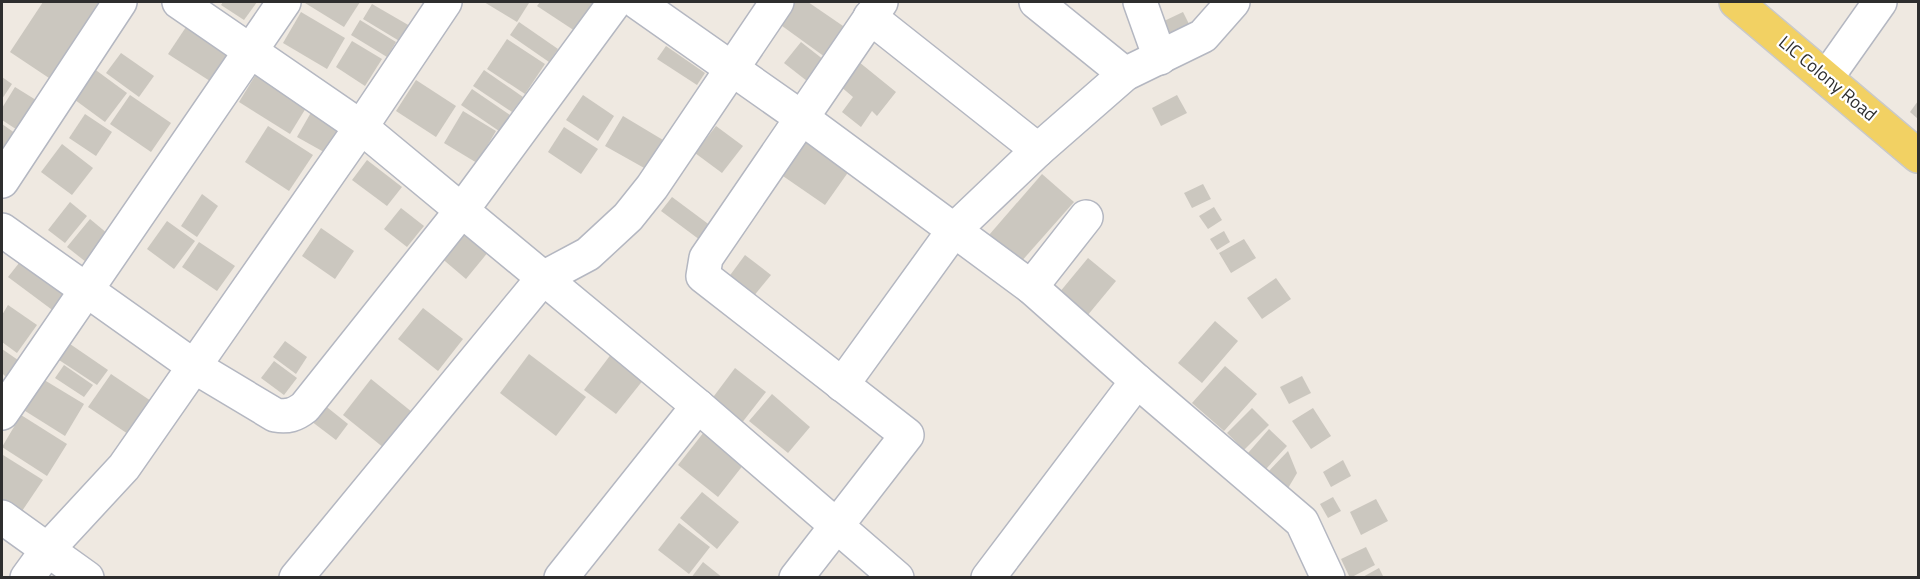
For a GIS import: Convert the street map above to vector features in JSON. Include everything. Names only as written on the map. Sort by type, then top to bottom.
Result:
[{"type":"main road","name":"LIC Colony Road","points":[[1736,2],[1918,156]]},
{"type":"street","points":[[2,181],[120,2]]},
{"type":"street","points":[[179,2],[361,127],[698,406],[897,578]]},
{"type":"street","points":[[2,413],[284,2]]},
{"type":"street","points":[[27,578],[48,549],[124,467],[361,127],[445,2]]},
{"type":"street","points":[[2,230],[195,367],[275,416],[286,417],[296,414],[306,407],[462,210],[615,2]]},
{"type":"street","points":[[637,2],[802,118],[1031,287],[1302,522],[1328,578]]},
{"type":"street","points":[[296,578],[543,278],[588,254],[628,217],[652,186],[777,2]]},
{"type":"street","points":[[1036,2],[1125,74]]},
{"type":"street","points":[[1140,2],[1160,58]]},
{"type":"street","points":[[842,385],[954,230],[1038,150],[1125,74],[1203,36],[1233,2]]},
{"type":"street","points":[[1827,77],[1880,2]]},
{"type":"street","points":[[796,578],[907,435],[704,276],[706,258],[876,9],[1038,150]]},
{"type":"street","points":[[1031,287],[1086,217]]},
{"type":"street","points":[[988,578],[1137,381]]},
{"type":"street","points":[[561,578],[698,406]]},
{"type":"street","points":[[2,517],[87,578]]},
{"type":"building","points":[[43,2],[100,2],[49,78],[10,52]]},
{"type":"building","points":[[223,2],[257,2],[244,20],[221,5]]},
{"type":"building","points":[[306,2],[360,2],[344,27]]},
{"type":"building","points":[[484,2],[526,2],[529,3],[517,22]]},
{"type":"building","points":[[540,2],[594,2],[575,31],[537,6]]},
{"type":"building","points":[[794,2],[808,2],[846,28],[825,57],[778,23]]},
{"type":"building","points":[[372,4],[410,26],[401,42],[363,19]]},
{"type":"building","points":[[301,12],[345,38],[327,69],[283,43]]},
{"type":"building","points":[[1183,12],[1190,26],[1169,36],[1162,22]]},
{"type":"building","points":[[360,20],[396,42],[387,57],[351,35]]},
{"type":"building","points":[[190,21],[235,50],[213,83],[168,54]]},
{"type":"building","points":[[519,22],[558,49],[549,62],[510,35]]},
{"type":"building","points":[[507,39],[545,64],[525,94],[487,69]]},
{"type":"building","points":[[352,41],[382,59],[365,86],[336,67]]},
{"type":"building","points":[[801,42],[824,60],[807,81],[784,63]]},
{"type":"building","points":[[666,46],[705,73],[697,85],[657,59]]},
{"type":"building","points":[[121,53],[154,76],[139,97],[106,73]]},
{"type":"building","points":[[859,62],[896,92],[877,116],[872,111],[861,127],[842,112],[853,97],[840,86]]},
{"type":"building","points":[[93,68],[127,93],[105,122],[71,97]]},
{"type":"building","points":[[484,70],[523,97],[512,112],[473,86]]},
{"type":"building","points":[[258,71],[309,103],[290,134],[239,102]]},
{"type":"building","points":[[2,77],[12,84],[2,99]]},
{"type":"building","points":[[416,80],[456,106],[436,137],[396,111]]},
{"type":"building","points":[[15,87],[44,105],[25,135],[2,120],[2,108]]},
{"type":"building","points":[[472,89],[510,115],[499,131],[461,105]]},
{"type":"building","points":[[130,95],[171,123],[151,152],[110,124]]},
{"type":"building","points":[[583,95],[614,116],[598,141],[566,120]]},
{"type":"building","points":[[1177,95],[1187,113],[1161,126],[1152,108]]},
{"type":"building","points":[[1918,101],[1918,119],[1910,112]]},
{"type":"building","points":[[313,109],[347,128],[331,156],[297,137]]},
{"type":"building","points":[[463,111],[496,131],[477,163],[444,143]]},
{"type":"building","points":[[85,114],[112,132],[96,156],[69,138]]},
{"type":"building","points":[[623,116],[663,140],[646,169],[605,146]]},
{"type":"building","points":[[2,124],[22,138],[10,155],[2,150]]},
{"type":"building","points":[[268,126],[313,155],[289,191],[245,162]]},
{"type":"building","points":[[716,126],[743,146],[722,173],[695,153]]},
{"type":"building","points":[[564,127],[598,149],[581,174],[548,152]]},
{"type":"building","points":[[805,139],[849,171],[825,205],[780,174]]},
{"type":"building","points":[[62,144],[93,168],[72,195],[41,172]]},
{"type":"building","points":[[367,160],[402,187],[387,206],[352,180]]},
{"type":"building","points":[[1042,174],[1074,202],[1020,263],[989,235]]},
{"type":"building","points":[[1203,184],[1211,199],[1192,208],[1184,193]]},
{"type":"building","points":[[202,194],[218,206],[197,237],[181,226]]},
{"type":"building","points":[[672,197],[715,229],[704,243],[661,211]]},
{"type":"building","points":[[70,202],[87,216],[65,243],[48,230]]},
{"type":"building","points":[[1214,207],[1222,220],[1208,229],[1199,216]]},
{"type":"building","points":[[401,208],[424,226],[407,247],[384,229]]},
{"type":"building","points":[[90,219],[108,234],[86,262],[67,247]]},
{"type":"building","points":[[167,221],[195,241],[174,269],[147,249]]},
{"type":"building","points":[[321,228],[354,251],[335,279],[302,256]]},
{"type":"building","points":[[461,228],[489,251],[466,279],[439,256]]},
{"type":"building","points":[[1224,231],[1230,242],[1217,250],[1210,239]]},
{"type":"building","points":[[1244,239],[1256,258],[1231,273],[1219,253]]},
{"type":"building","points":[[199,242],[235,266],[217,291],[182,267]]},
{"type":"building","points":[[745,255],[771,275],[753,297],[728,278]]},
{"type":"building","points":[[23,258],[69,294],[55,312],[8,277]]},
{"type":"building","points":[[1088,258],[1116,281],[1087,316],[1059,293]]},
{"type":"building","points":[[1276,278],[1291,299],[1262,319],[1247,298]]},
{"type":"building","points":[[8,305],[37,325],[17,353],[2,342],[2,315]]},
{"type":"building","points":[[423,308],[463,339],[438,371],[398,339]]},
{"type":"building","points":[[1215,321],[1238,341],[1202,383],[1178,363]]},
{"type":"building","points":[[285,341],[307,357],[296,374],[273,357]]},
{"type":"building","points":[[70,344],[108,370],[97,385],[59,360]]},
{"type":"building","points":[[2,349],[18,360],[6,377],[2,373]]},
{"type":"building","points":[[615,349],[648,374],[616,414],[584,390]]},
{"type":"building","points":[[529,354],[586,397],[556,436],[500,393]]},
{"type":"building","points":[[274,361],[297,378],[284,395],[261,378]]},
{"type":"building","points":[[64,365],[93,385],[84,397],[55,378]]},
{"type":"building","points":[[1225,366],[1257,394],[1224,431],[1192,403]]},
{"type":"building","points":[[735,368],[766,392],[741,424],[711,400]]},
{"type":"building","points":[[111,374],[151,401],[128,434],[88,407]]},
{"type":"building","points":[[1302,376],[1311,393],[1289,404],[1280,387]]},
{"type":"building","points":[[41,378],[84,404],[65,436],[22,409]]},
{"type":"building","points":[[371,379],[412,412],[384,448],[343,415]]},
{"type":"building","points":[[772,394],[810,427],[788,453],[749,421]]},
{"type":"building","points":[[323,404],[348,424],[336,440],[311,421]]},
{"type":"building","points":[[1252,408],[1269,425],[1244,450],[1227,433]]},
{"type":"building","points":[[1313,408],[1331,436],[1311,449],[1292,421]]},
{"type":"building","points":[[21,415],[67,444],[47,476],[2,447]]},
{"type":"building","points":[[1269,429],[1287,446],[1266,469],[1248,453]]},
{"type":"building","points":[[704,432],[744,464],[718,497],[678,465]]},
{"type":"building","points":[[1288,451],[1297,473],[1287,490],[1267,473]]},
{"type":"building","points":[[3,455],[43,480],[20,514],[2,502]]},
{"type":"building","points":[[1343,460],[1351,476],[1331,487],[1323,472]]},
{"type":"building","points":[[702,492],[739,522],[717,549],[680,518]]},
{"type":"building","points":[[1333,497],[1341,511],[1328,518],[1320,504]]},
{"type":"building","points":[[1376,499],[1388,521],[1361,535],[1350,512]]},
{"type":"building","points":[[679,523],[710,547],[689,574],[658,550]]},
{"type":"building","points":[[1366,547],[1375,565],[1350,578],[1341,559]]},
{"type":"building","points":[[703,562],[723,578],[691,578]]},
{"type":"building","points":[[1379,568],[1384,578],[1361,578]]}]
